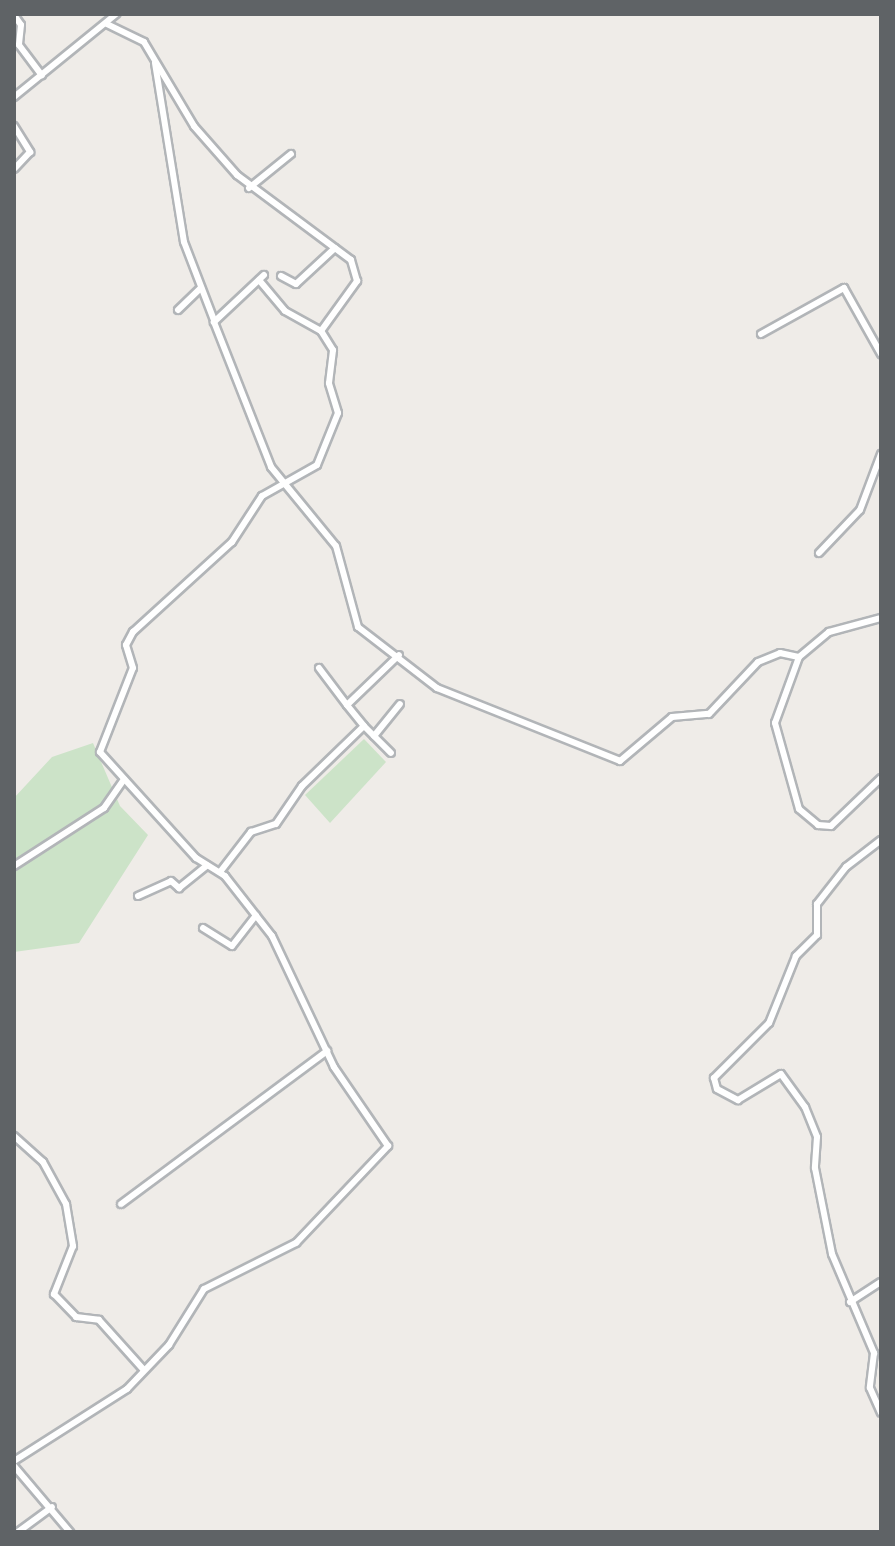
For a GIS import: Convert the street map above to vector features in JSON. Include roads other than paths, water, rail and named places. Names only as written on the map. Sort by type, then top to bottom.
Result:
[{"type":"street","points":[[14,97],[116,14]]},
{"type":"street","points":[[14,15],[21,25],[19,45],[42,75]]},
{"type":"street","points":[[107,24],[144,42],[194,126],[249,188],[335,248],[356,268],[356,289],[321,331]]},
{"type":"street","points":[[155,63],[184,242],[271,467],[336,546],[358,627],[452,696],[620,761],[672,717],[709,714],[758,662],[780,653],[799,657]]},
{"type":"street","points":[[14,126],[30,152],[14,169]]},
{"type":"street","points":[[249,188],[291,154]]},
{"type":"street","points":[[281,276],[296,284],[335,248]]},
{"type":"street","points":[[70,1532],[14,1464],[97,1415],[169,1345],[204,1289],[296,1243],[388,1146],[327,1051],[297,982],[256,915],[220,872],[207,865],[100,752],[133,668],[128,639],[232,542],[262,496],[314,469],[338,413],[329,383],[333,350],[321,331],[292,316],[261,278],[214,320]]},
{"type":"street","points":[[178,310],[201,288]]},
{"type":"street","points":[[761,334],[842,288],[881,354]]},
{"type":"street","points":[[819,553],[860,510],[881,454]]},
{"type":"street","points":[[881,618],[829,632],[799,657],[775,723],[799,809],[818,825],[831,826],[881,778]]},
{"type":"street","points":[[347,705],[399,655]]},
{"type":"street","points":[[319,668],[364,726],[391,753]]},
{"type":"street","points":[[374,736],[400,704]]},
{"type":"street","points":[[220,872],[250,833],[276,824],[302,786],[364,726]]},
{"type":"street","points":[[14,866],[104,808],[124,779]]},
{"type":"street","points":[[881,840],[846,867],[817,904],[817,935],[796,956],[769,1023],[714,1078],[736,1100],[776,1073],[796,1092],[817,1136],[826,1225],[850,1302],[875,1355],[870,1388],[881,1413]]},
{"type":"street","points":[[138,896],[171,881],[179,888],[207,865]]},
{"type":"street","points":[[203,928],[232,946],[256,915]]},
{"type":"street","points":[[121,1204],[327,1051]]},
{"type":"street","points":[[14,1136],[43,1162],[66,1204],[73,1246],[54,1294],[76,1317],[99,1320],[143,1369]]},
{"type":"street","points":[[850,1302],[881,1282]]},
{"type":"street","points":[[18,1532],[52,1507]]}]
